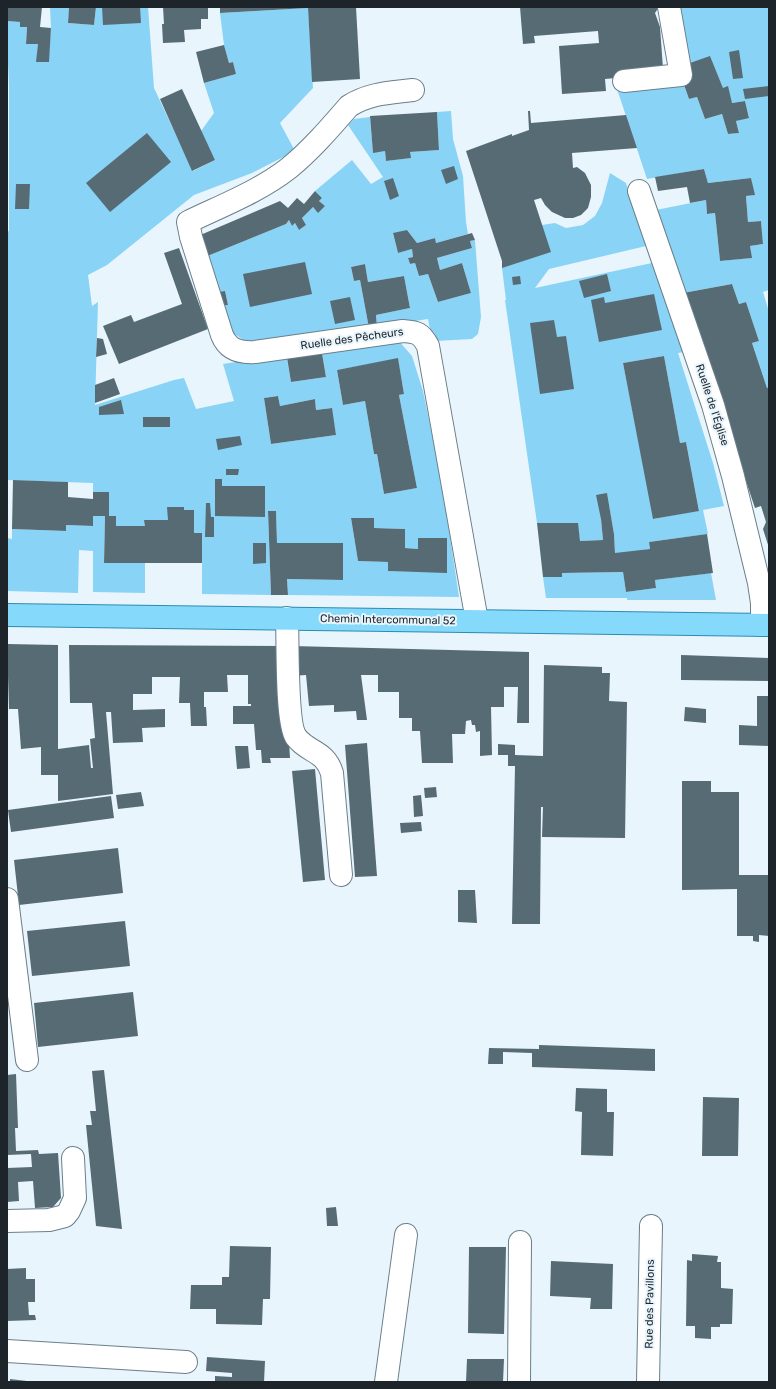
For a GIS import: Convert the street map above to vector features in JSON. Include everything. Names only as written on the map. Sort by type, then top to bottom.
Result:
[{"type":"main road","name":"Chemin Intercommunal 52","points":[[7,615],[765,625]]},
{"type":"street","points":[[624,81],[681,75],[669,7]]},
{"type":"street","name":"Ruelle des Pêcheurs","points":[[413,90],[368,96],[352,104],[301,158],[287,170],[268,183],[188,222],[191,237],[222,335],[226,343],[237,351],[255,352],[403,331],[414,332],[422,335],[428,346],[478,621]]},
{"type":"street","name":"Ruelle de l'Église","points":[[639,191],[724,440],[761,593],[765,625]]},
{"type":"street","points":[[287,618],[292,727],[297,738],[305,746],[325,758],[332,773],[340,875]]},
{"type":"street","points":[[7,899],[28,1060]]},
{"type":"street","points":[[7,1221],[50,1220],[65,1216],[75,1198],[73,1158]]},
{"type":"street","name":"Rue des Pavillons","points":[[648,1382],[651,1226]]},
{"type":"street","points":[[386,1382],[406,1235]]},
{"type":"street","points":[[519,1382],[520,1242]]},
{"type":"street","points":[[7,1351],[186,1362]]},
{"type":"shaded area","points":[[50,7],[69,7],[68,23],[94,25],[96,7],[148,7],[154,88],[193,171],[215,160],[201,131],[214,113],[204,83],[236,74],[233,62],[229,63],[224,45],[220,13],[308,8],[313,88],[280,123],[295,151],[252,173],[194,195],[107,265],[88,275],[92,306],[98,302],[95,405],[184,378],[196,409],[234,401],[223,364],[286,354],[291,382],[326,377],[322,352],[398,340],[412,356],[423,391],[442,483],[459,597],[288,595],[287,579],[343,580],[343,543],[277,543],[276,511],[268,511],[271,595],[202,594],[202,534],[194,533],[194,510],[184,510],[184,507],[168,507],[168,520],[145,520],[145,526],[116,526],[116,516],[109,516],[109,492],[93,492],[93,483],[7,480],[7,232],[9,231],[9,86],[7,63],[7,21],[20,22],[20,27],[27,27],[26,43],[38,44],[37,62],[48,62],[51,28]],"holes":[[[398,359],[404,394],[399,395],[417,488],[384,494],[377,454],[374,454],[365,401],[343,405],[337,370]],[[278,396],[280,406],[315,399],[316,410],[331,408],[336,435],[271,444],[264,398]],[[143,417],[170,417],[170,427],[144,427]],[[351,518],[374,518],[374,528],[405,529],[405,548],[418,549],[418,538],[447,539],[447,572],[388,571],[388,562],[358,561]]]},
{"type":"shaded area","points":[[676,7],[769,7],[769,290],[763,292],[769,312],[769,387],[767,388],[752,343],[759,341],[746,302],[739,304],[732,284],[683,293],[656,210],[706,200],[707,214],[715,213],[720,261],[751,258],[750,246],[763,244],[761,221],[748,222],[746,196],[754,195],[751,178],[708,183],[704,169],[647,179],[617,89],[682,79],[689,99],[697,97],[705,119],[722,114],[728,134],[739,133],[736,121],[749,117],[745,101],[732,103],[723,88],[710,57],[687,64]]},
{"type":"shaded area","points":[[451,111],[453,139],[463,176],[468,234],[436,243],[435,238],[417,243],[407,230],[393,234],[398,253],[412,249],[413,257],[408,258],[410,264],[415,263],[419,276],[428,274],[438,302],[471,293],[462,263],[440,270],[437,258],[472,248],[470,241],[475,240],[481,317],[478,334],[472,339],[435,341],[431,335],[428,319],[377,327],[376,315],[410,308],[404,276],[368,282],[365,264],[351,267],[354,281],[360,280],[369,328],[247,342],[231,332],[223,306],[228,305],[225,291],[218,292],[205,257],[286,224],[289,220],[292,226],[295,223],[299,230],[306,225],[302,218],[313,207],[318,212],[325,206],[319,201],[322,198],[315,191],[352,160],[371,184],[383,177],[348,125],[354,119],[370,117],[373,152],[385,151],[386,161],[410,158],[410,152],[439,150],[437,112]]},
{"type":"shaded area","points":[[610,173],[626,183],[646,246],[549,269],[535,288],[652,263],[684,352],[678,353],[713,463],[724,506],[703,510],[708,534],[649,542],[650,549],[620,554],[615,553],[614,534],[607,494],[601,519],[603,540],[580,541],[577,523],[537,523],[505,300],[502,268],[542,225],[555,223],[566,228],[583,225],[595,216],[602,203]],"holes":[[[664,356],[680,443],[686,442],[699,510],[654,519],[623,363]]]},
{"type":"shaded area","points":[[93,516],[105,516],[104,563],[145,563],[145,593],[93,592],[93,551],[79,550],[78,593],[7,591],[7,538],[12,539],[12,529],[65,531],[66,525],[92,526]]},
{"type":"shaded area","points":[[623,572],[626,592],[656,588],[655,580],[711,573],[716,600],[546,598],[543,577],[562,577],[562,573]]},
{"type":"building","points":[[7,7],[42,7],[40,27],[51,28],[49,62],[36,62],[38,44],[26,44],[27,27],[20,27],[20,22],[7,21]]},
{"type":"building","points":[[69,7],[96,7],[94,25],[68,23]]},
{"type":"building","points":[[102,7],[140,7],[141,23],[103,25]]},
{"type":"building","points":[[163,7],[208,7],[208,19],[201,19],[201,29],[184,30],[185,42],[163,43]]},
{"type":"building","points":[[220,7],[356,7],[360,79],[312,82],[308,8],[220,13]]},
{"type":"building","points":[[520,7],[659,7],[655,13],[660,27],[663,69],[658,74],[605,79],[606,91],[562,94],[559,46],[599,43],[598,31],[534,36],[535,43],[523,44]]},
{"type":"building","points":[[224,45],[229,63],[233,62],[236,74],[204,83],[196,52]]},
{"type":"building","points":[[739,50],[743,78],[733,79],[729,52]]},
{"type":"building","points":[[710,56],[723,88],[728,86],[732,103],[745,101],[749,118],[736,121],[739,133],[728,134],[722,114],[705,119],[697,97],[689,99],[682,79],[687,64]]},
{"type":"building","points":[[769,86],[769,96],[745,99],[743,89]]},
{"type":"building","points":[[182,89],[215,160],[192,171],[160,99]]},
{"type":"building","points":[[528,111],[530,111],[531,123],[626,115],[637,148],[572,153],[573,168],[577,167],[585,173],[591,185],[591,197],[588,208],[581,215],[573,218],[565,218],[552,212],[541,198],[534,200],[551,252],[502,268],[502,261],[466,151],[512,134],[512,136],[529,130]]},
{"type":"building","points":[[437,112],[439,150],[410,152],[411,158],[386,161],[385,151],[373,153],[370,116]]},
{"type":"building","points":[[147,133],[171,162],[110,212],[86,183]]},
{"type":"building","points":[[454,166],[458,179],[446,184],[441,170]]},
{"type":"building","points":[[704,169],[708,183],[751,178],[755,195],[746,196],[748,222],[761,221],[763,244],[750,246],[752,258],[720,261],[715,213],[707,214],[706,200],[690,203],[687,187],[658,191],[655,177]]},
{"type":"building","points":[[393,178],[399,196],[390,200],[384,181]]},
{"type":"building","points":[[16,184],[30,184],[29,209],[15,209]]},
{"type":"building","points":[[315,191],[322,198],[319,201],[325,206],[318,213],[313,207],[302,218],[306,225],[299,230],[295,223],[292,226],[289,220],[286,224],[205,257],[198,236],[280,201],[288,208],[297,198],[304,204]]},
{"type":"building","points":[[407,230],[417,243],[435,238],[436,243],[472,233],[475,240],[470,241],[472,248],[437,258],[440,270],[462,263],[471,293],[438,302],[428,274],[419,276],[415,263],[410,264],[408,258],[413,257],[412,249],[398,253],[393,233]]},
{"type":"building","points":[[179,248],[208,329],[119,364],[103,326],[131,315],[134,322],[182,304],[164,253]]},
{"type":"building","points":[[305,262],[312,294],[250,307],[243,274]]},
{"type":"building","points":[[365,264],[368,282],[404,276],[410,308],[376,315],[377,327],[369,328],[360,280],[354,281],[351,267]]},
{"type":"building","points":[[607,274],[611,291],[584,298],[579,281]]},
{"type":"building","points":[[520,276],[521,284],[513,285],[512,277]]},
{"type":"building","points":[[732,284],[739,304],[746,302],[759,341],[752,343],[767,388],[769,387],[769,548],[763,529],[766,522],[761,506],[755,508],[683,293]]},
{"type":"building","points":[[225,291],[228,305],[220,306],[218,292]]},
{"type":"building","points":[[654,294],[662,330],[599,342],[591,300],[604,297],[605,303]]},
{"type":"building","points":[[350,297],[355,320],[335,324],[330,301]]},
{"type":"building","points":[[554,320],[557,337],[566,336],[574,389],[540,394],[530,323]]},
{"type":"building","points":[[97,338],[103,339],[107,354],[96,357]]},
{"type":"building","points":[[322,353],[326,377],[291,382],[287,358]]},
{"type":"building","points":[[664,356],[680,443],[686,442],[699,511],[653,519],[623,363]]},
{"type":"building","points":[[398,358],[404,394],[399,395],[417,488],[384,494],[377,454],[374,454],[365,401],[343,405],[337,370]]},
{"type":"building","points":[[114,378],[120,394],[95,403],[95,385]]},
{"type":"building","points":[[278,396],[280,406],[315,399],[316,410],[332,408],[336,435],[271,444],[264,398]]},
{"type":"building","points":[[121,400],[124,414],[99,415],[99,407]]},
{"type":"building","points":[[143,417],[170,417],[170,427],[143,427]]},
{"type":"building","points":[[240,436],[242,445],[218,450],[216,439]]},
{"type":"building","points":[[226,469],[239,469],[238,475],[226,475]]},
{"type":"building","points":[[215,479],[222,479],[222,486],[265,486],[265,517],[215,516]]},
{"type":"building","points":[[13,480],[68,482],[68,497],[93,499],[93,492],[109,492],[109,516],[116,516],[116,526],[145,526],[144,520],[168,520],[167,507],[184,507],[184,510],[194,510],[194,533],[202,533],[202,563],[104,563],[105,516],[93,516],[93,526],[66,525],[66,531],[12,529]]},
{"type":"building","points":[[607,493],[614,534],[615,553],[650,549],[649,542],[707,534],[713,573],[655,580],[656,588],[626,592],[623,572],[562,573],[562,577],[543,577],[537,523],[578,523],[580,541],[603,540],[601,519],[596,495]]},
{"type":"building","points":[[206,503],[210,503],[211,517],[214,517],[214,537],[205,537]]},
{"type":"building","points":[[268,511],[276,511],[277,543],[343,543],[343,580],[287,579],[288,595],[271,595]]},
{"type":"building","points":[[351,518],[374,518],[374,528],[405,529],[405,548],[418,549],[418,538],[447,538],[447,573],[388,571],[388,562],[358,561]]},
{"type":"building","points":[[253,543],[266,543],[266,563],[253,564]]},
{"type":"building","points":[[7,644],[58,645],[58,749],[89,745],[91,768],[93,768],[90,739],[95,738],[92,703],[70,703],[69,645],[283,646],[290,758],[270,758],[271,763],[262,763],[261,750],[256,750],[254,724],[233,724],[233,706],[251,706],[251,704],[248,704],[248,675],[227,675],[228,692],[204,692],[204,707],[206,707],[207,726],[191,726],[190,703],[179,703],[180,677],[152,677],[152,694],[133,694],[133,710],[165,709],[165,727],[142,728],[143,742],[113,743],[111,712],[106,712],[113,794],[58,801],[58,775],[41,775],[41,747],[21,749],[18,709],[9,709]]},
{"type":"building","points":[[292,646],[529,652],[529,723],[517,723],[518,687],[504,687],[504,707],[491,707],[492,755],[480,756],[480,731],[476,732],[475,725],[472,725],[471,720],[466,721],[465,734],[452,734],[453,763],[422,763],[420,731],[412,731],[412,718],[399,718],[399,692],[378,692],[378,675],[361,675],[367,720],[357,720],[356,711],[334,712],[334,705],[309,706],[306,675],[292,676]]},
{"type":"building","points":[[681,655],[769,658],[769,681],[681,680]]},
{"type":"building","points":[[544,665],[602,667],[602,673],[610,673],[609,701],[627,702],[625,838],[542,837],[543,807],[541,807],[540,924],[512,924],[515,766],[508,766],[508,755],[498,755],[498,744],[515,745],[515,755],[543,756]]},
{"type":"building","points":[[757,696],[769,696],[769,746],[739,745],[739,725],[757,726]]},
{"type":"building","points":[[685,707],[706,709],[706,723],[684,721]]},
{"type":"building","points":[[367,743],[377,876],[355,877],[345,745]]},
{"type":"building","points":[[235,746],[248,746],[250,768],[237,769]]},
{"type":"building","points":[[315,769],[325,880],[303,882],[292,771]]},
{"type":"building","points":[[682,781],[711,781],[711,792],[739,792],[739,875],[769,875],[769,936],[759,935],[759,942],[753,941],[753,936],[737,936],[737,889],[682,890]]},
{"type":"building","points":[[436,787],[437,797],[425,798],[424,788]]},
{"type":"building","points":[[141,792],[144,806],[118,809],[116,795]]},
{"type":"building","points":[[421,795],[423,816],[414,817],[413,796]]},
{"type":"building","points":[[111,796],[114,818],[11,832],[8,810]]},
{"type":"building","points":[[421,822],[422,831],[401,833],[400,823]]},
{"type":"building","points":[[118,848],[123,893],[19,905],[14,860]]},
{"type":"building","points":[[458,890],[475,890],[477,923],[458,922]]},
{"type":"building","points":[[125,921],[130,966],[32,976],[27,931]]},
{"type":"building","points":[[133,992],[138,1036],[38,1047],[34,1003]]},
{"type":"building","points":[[539,1045],[655,1049],[655,1071],[532,1067],[532,1053],[503,1052],[503,1064],[488,1064],[489,1048],[539,1049]]},
{"type":"building","points":[[104,1070],[122,1229],[96,1226],[86,1125],[92,1125],[90,1111],[96,1111],[92,1071]]},
{"type":"building","points":[[16,1074],[18,1128],[15,1128],[16,1151],[38,1150],[39,1154],[58,1153],[61,1198],[53,1207],[35,1208],[33,1181],[18,1182],[19,1201],[7,1202],[7,1168],[32,1167],[31,1154],[7,1155],[7,1075]]},
{"type":"building","points":[[576,1088],[607,1089],[607,1112],[614,1112],[613,1156],[581,1155],[582,1112],[575,1111]]},
{"type":"building","points":[[703,1097],[739,1098],[738,1156],[702,1156]]},
{"type":"building","points":[[336,1207],[338,1226],[327,1226],[326,1208]]},
{"type":"building","points":[[230,1246],[271,1247],[270,1299],[263,1299],[262,1325],[216,1324],[216,1309],[190,1309],[191,1285],[222,1285],[222,1277],[229,1277]]},
{"type":"building","points":[[469,1247],[506,1247],[504,1334],[468,1333]]},
{"type":"building","points":[[692,1254],[718,1256],[717,1262],[721,1262],[721,1288],[733,1289],[732,1324],[720,1324],[720,1327],[711,1327],[711,1339],[695,1338],[695,1326],[686,1326],[687,1260],[692,1261]]},
{"type":"building","points":[[551,1261],[613,1264],[612,1309],[590,1309],[591,1298],[550,1296]]},
{"type":"building","points":[[26,1268],[26,1279],[35,1279],[35,1302],[28,1302],[29,1315],[35,1315],[36,1320],[7,1321],[7,1269]]},
{"type":"building","points":[[207,1357],[265,1361],[264,1382],[215,1382],[215,1376],[232,1377],[232,1373],[206,1371]]},
{"type":"building","points":[[467,1359],[504,1359],[503,1382],[466,1382]]},
{"type":"building","points":[[10,1379],[27,1381],[27,1382],[10,1382]]}]
